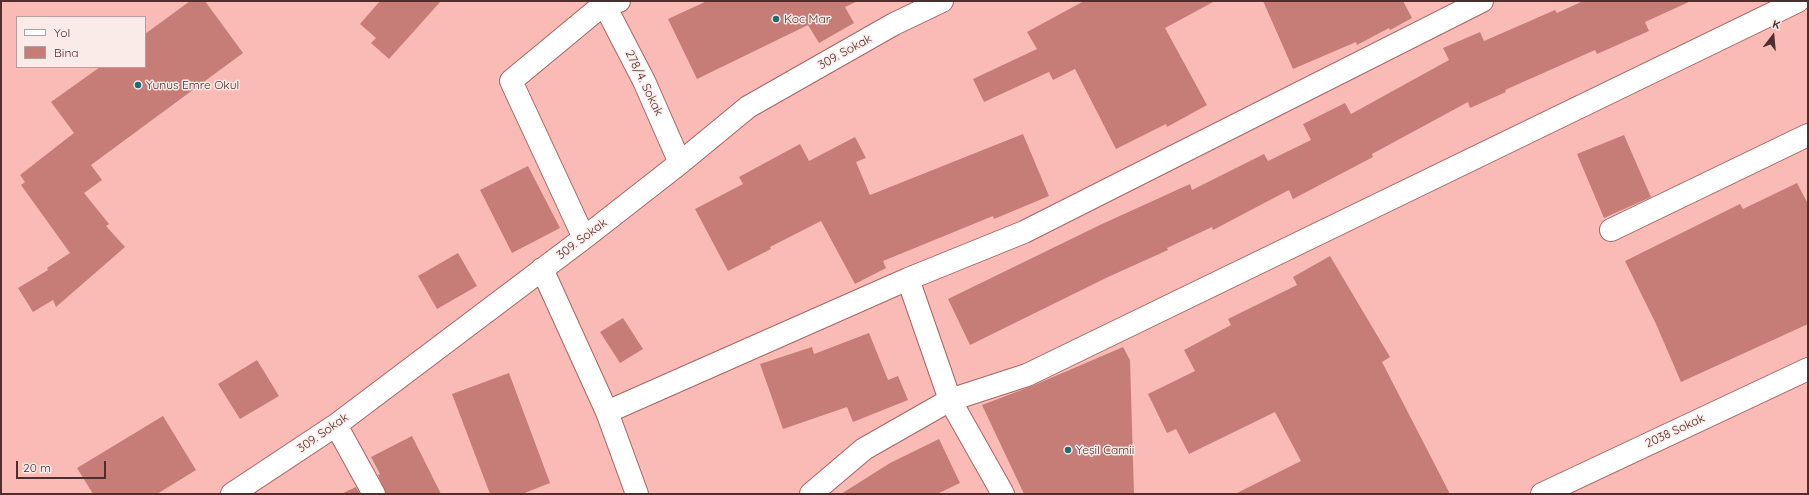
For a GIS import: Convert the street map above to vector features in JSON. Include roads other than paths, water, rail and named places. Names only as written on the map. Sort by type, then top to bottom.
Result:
[{"type":"street","name":"309. Sokak","points":[[232,494],[336,425],[584,238],[680,163],[748,106],[894,24],[942,1]]},
{"type":"street","points":[[607,412],[908,280],[1024,232],[1482,1]]},
{"type":"street","points":[[811,494],[864,449],[950,400],[1027,375],[1761,9],[1798,1]]},
{"type":"street","name":"278/4. Sokak","points":[[612,3],[644,82],[680,163]]},
{"type":"street","points":[[584,238],[511,81],[612,3]]},
{"type":"street","points":[[1611,230],[1808,135]]},
{"type":"street","points":[[542,269],[607,412],[637,494]]},
{"type":"street","points":[[908,280],[950,400],[1003,494]]},
{"type":"street","name":"2038 Sokak","points":[[1542,494],[1808,369]]},
{"type":"street","points":[[336,425],[374,494]]},
{"type":"place","name":"Koc Mar","points":[[776,19]]},
{"type":"place","name":"Yunus Emre Okul","points":[[138,85]]},
{"type":"place","name":"Yeşil Camii","points":[[1068,450]]}]
